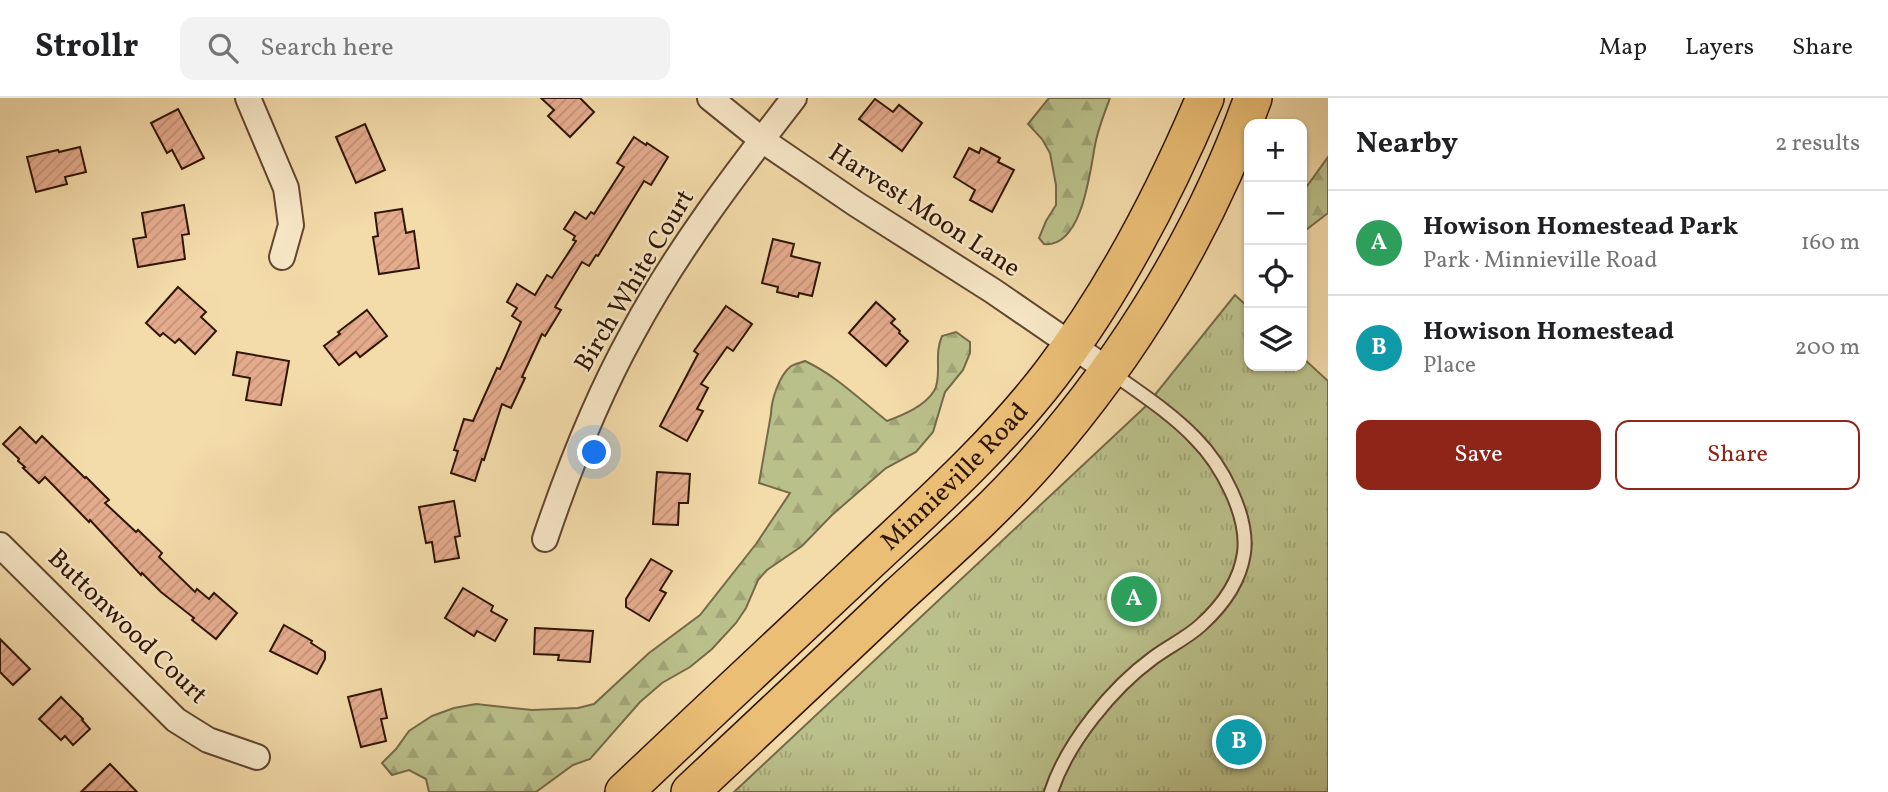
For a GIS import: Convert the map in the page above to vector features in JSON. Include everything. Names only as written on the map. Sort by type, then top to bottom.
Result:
[{"type":"main road","name":"Minnieville Road","points":[[624,792],[957,479],[1015,418],[1094,313],[1155,207],[1205,98]]},
{"type":"main road","name":"Minnieville Road","points":[[690,792],[964,536],[1060,434],[1153,305],[1192,237],[1234,149],[1253,98]]},
{"type":"street","points":[[248,98],[286,188],[291,225],[282,257]]},
{"type":"street","name":"Harvest Moon Lane","points":[[710,98],[762,140],[856,204],[993,291],[1108,370]]},
{"type":"street","name":"Birch White Court","points":[[545,539],[596,404],[632,332],[682,250],[794,98]]},
{"type":"street","name":"Buttonwood Court","points":[[0,545],[176,720],[208,740],[257,757]]},
{"type":"lane","points":[[1051,792],[1071,750],[1107,700],[1129,677],[1154,657],[1201,625],[1230,592],[1240,571],[1244,550],[1241,520],[1232,491],[1218,465],[1177,422],[1108,370]]},
{"type":"green space","points":[[1049,98],[1110,98],[1098,133],[1087,189],[1076,222],[1057,242],[1044,244],[1039,238],[1056,205],[1056,185],[1050,153],[1028,124]]},
{"type":"green space","points":[[1328,157],[1328,213],[1307,229],[1307,186]]},
{"type":"green space","points":[[1235,295],[1244,303],[1244,371],[1307,371],[1307,362],[1328,381],[1328,792],[734,792],[1146,406]]},
{"type":"green space","points":[[956,332],[970,342],[970,353],[963,370],[945,392],[933,432],[916,452],[886,468],[832,515],[802,546],[767,570],[758,580],[736,623],[712,649],[690,667],[662,683],[640,702],[590,759],[573,765],[536,792],[429,792],[426,779],[409,770],[392,775],[382,763],[409,731],[432,716],[454,708],[476,704],[532,710],[578,708],[594,704],[649,653],[700,615],[756,544],[790,493],[759,483],[772,402],[786,371],[805,361],[838,381],[887,421],[913,409],[930,396],[937,383],[942,336]]},
{"type":"building","points":[[541,98],[580,98],[594,112],[570,137],[548,116],[554,110]]},
{"type":"building","points":[[875,99],[893,112],[899,105],[922,123],[902,151],[859,119]]},
{"type":"building","points":[[178,109],[204,158],[182,169],[172,150],[167,153],[151,123]]},
{"type":"building","points":[[365,124],[385,170],[356,183],[336,137]]},
{"type":"building","points":[[634,137],[668,157],[651,185],[644,181],[598,256],[596,255],[589,266],[582,262],[555,307],[561,310],[545,336],[542,334],[511,408],[502,404],[475,481],[451,473],[458,451],[454,450],[464,419],[473,421],[521,322],[512,316],[517,308],[507,302],[517,284],[535,295],[547,275],[552,278],[576,241],[573,240],[575,236],[564,229],[575,212],[586,219],[591,212],[594,214],[624,167],[617,163]]},
{"type":"building","points":[[80,147],[86,172],[65,177],[67,184],[36,192],[27,157]]},
{"type":"building","points":[[969,148],[979,153],[981,148],[1000,158],[998,162],[1014,170],[992,212],[970,200],[975,190],[954,177]]},
{"type":"building","points":[[184,205],[189,234],[182,235],[185,259],[138,267],[133,239],[146,237],[142,213]]},
{"type":"building","points":[[402,209],[406,233],[414,231],[419,268],[379,274],[373,237],[378,236],[375,213]]},
{"type":"building","points":[[773,239],[794,244],[791,256],[820,263],[812,296],[799,293],[798,297],[777,292],[778,287],[762,283]]},
{"type":"building","points":[[178,287],[206,312],[201,317],[216,331],[195,354],[179,339],[175,343],[163,333],[160,336],[146,323]]},
{"type":"building","points":[[876,302],[895,319],[891,323],[908,341],[886,366],[849,333]]},
{"type":"building","points":[[726,306],[752,324],[733,351],[727,347],[701,384],[708,388],[697,409],[703,411],[687,441],[660,426],[698,354],[694,351]]},
{"type":"building","points":[[367,310],[387,336],[360,357],[356,352],[339,365],[324,346]]},
{"type":"building","points":[[237,352],[289,361],[281,405],[246,400],[250,378],[233,375]]},
{"type":"building","points":[[20,427],[36,443],[42,436],[86,477],[109,500],[105,503],[162,553],[159,557],[195,592],[197,589],[209,599],[214,593],[237,613],[216,639],[142,573],[141,575],[45,477],[39,483],[23,468],[25,467],[19,459],[3,444]]},
{"type":"building","points":[[657,472],[690,474],[688,503],[679,503],[678,525],[653,524]]},
{"type":"building","points":[[454,501],[460,536],[455,537],[459,558],[435,562],[432,542],[426,543],[419,507]]},
{"type":"building","points":[[651,559],[672,571],[660,590],[666,593],[649,621],[626,607],[626,599]]},
{"type":"building","points":[[463,588],[493,606],[491,611],[507,620],[495,641],[477,631],[474,636],[445,618]]},
{"type":"building","points":[[284,625],[325,652],[325,659],[317,674],[270,651]]},
{"type":"building","points":[[535,628],[593,631],[590,662],[558,660],[559,655],[534,654]]},
{"type":"building","points":[[0,639],[30,669],[13,685],[0,672]]},
{"type":"building","points":[[381,689],[387,718],[381,719],[386,741],[361,747],[348,697]]},
{"type":"building","points":[[61,697],[90,729],[73,745],[65,736],[61,740],[39,719]]},
{"type":"building","points":[[110,764],[137,792],[81,792]]},
{"type":"place","name":"Howison Homestead Park","points":[[1134,599]]},
{"type":"place","name":"Howison Homestead","points":[[1239,742]]}]
